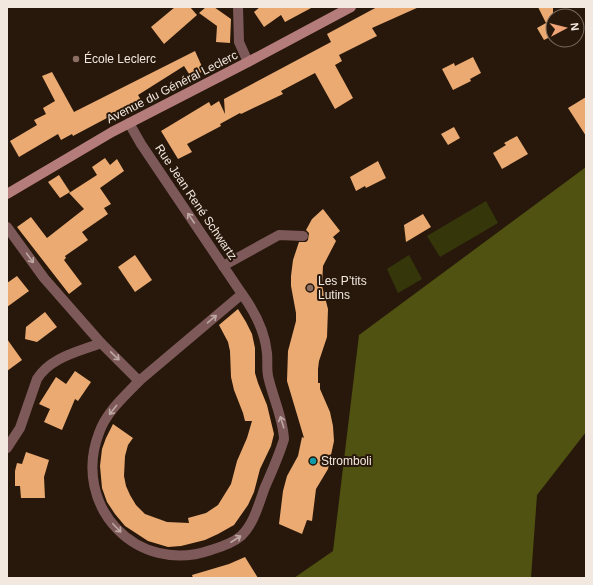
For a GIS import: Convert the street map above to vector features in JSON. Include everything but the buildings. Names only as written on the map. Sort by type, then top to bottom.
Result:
[{"type":"main road","name":"Avenue du Général Leclerc","points":[[7,194],[73,154],[129,123],[351,7]]},
{"type":"street","points":[[238,7],[240,42],[248,62]]},
{"type":"street","name":"Rue Jean René Schwartz","points":[[129,123],[141,144],[242,294],[257,318],[264,333],[267,352],[268,379],[284,430],[284,439],[254,516],[241,536],[230,543],[195,555],[166,555],[154,552],[128,539],[103,510],[93,485],[92,468],[92,461],[99,432],[115,407],[140,381],[242,294]]},
{"type":"street","points":[[7,227],[44,278],[101,343],[140,381]]},
{"type":"street","points":[[223,266],[279,236],[303,236]]},
{"type":"street","points":[[7,448],[20,428],[28,402],[41,372],[58,359],[101,343]]},
{"type":"shaded area","points":[[586,167],[586,432],[537,495],[531,578],[294,578],[333,551],[359,335]]},
{"type":"shaded area","points":[[486,201],[498,223],[440,257],[427,236]]},
{"type":"shaded area","points":[[409,255],[422,279],[398,293],[387,269]]},
{"type":"place","name":"École Leclerc","points":[[76,59]]},
{"type":"place","name":"Les P’tits Lutins","points":[[310,288]]},
{"type":"place","name":"Stromboli","points":[[313,461]]}]
